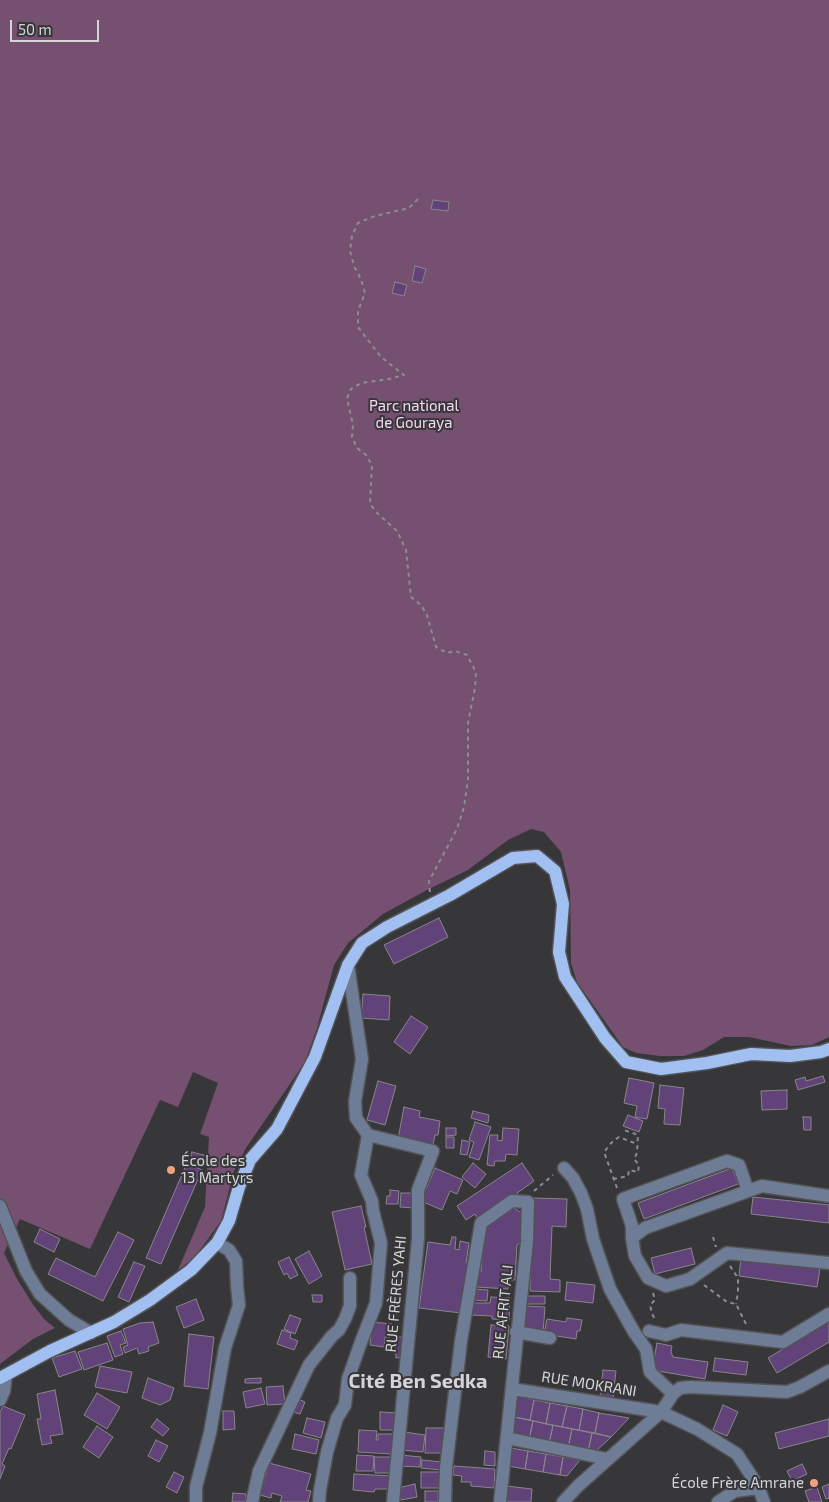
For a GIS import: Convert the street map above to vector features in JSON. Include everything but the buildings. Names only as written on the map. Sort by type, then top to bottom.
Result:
[{"type":"main road","points":[[3,1377],[50,1351],[114,1322],[150,1300],[191,1270],[217,1243],[229,1221],[238,1187],[250,1160],[276,1128],[315,1057],[348,965],[362,944],[387,927],[513,858],[537,856],[555,871],[563,904],[560,952],[565,977],[605,1038],[626,1062],[661,1069],[708,1063],[751,1054],[790,1056],[821,1052],[829,1049]]},
{"type":"street","points":[[319,1502],[332,1435],[337,1418],[345,1405],[348,1379],[376,1303],[381,1243],[372,1201],[361,1175],[368,1135],[356,1118],[356,1102],[362,1059],[348,965]]},
{"type":"street","name":"RUE FRÈRES YAHI","points":[[368,1135],[433,1151],[418,1190],[418,1238],[394,1502]]},
{"type":"street","points":[[748,1191],[739,1165],[727,1161],[623,1199],[632,1226],[635,1256],[648,1278],[666,1286],[690,1279],[728,1253],[829,1263]]},
{"type":"street","points":[[564,1168],[573,1178],[581,1193],[587,1209],[595,1245],[610,1289],[634,1332],[646,1349],[650,1372],[673,1394]]},
{"type":"street","points":[[632,1238],[645,1228],[762,1186],[829,1196]]},
{"type":"street","points":[[445,1502],[446,1468],[461,1341],[481,1223],[512,1201],[528,1202]]},
{"type":"street","name":"RUE AFRIT ALI","points":[[500,1502],[516,1332],[527,1241],[528,1202]]},
{"type":"street","points":[[0,1206],[26,1271],[40,1294],[69,1320],[91,1333]]},
{"type":"street","points":[[196,1502],[196,1487],[210,1433],[225,1348],[239,1305],[236,1261],[229,1250],[217,1243]]},
{"type":"street","points":[[252,1502],[259,1471],[309,1365],[339,1330],[345,1319],[350,1306],[350,1278]]},
{"type":"street","points":[[649,1332],[666,1335],[681,1330],[783,1342],[829,1314]]},
{"type":"street","points":[[516,1332],[550,1338]]},
{"type":"street","points":[[563,1502],[578,1486],[661,1412],[673,1394],[680,1388],[787,1392],[829,1371]]},
{"type":"street","points":[[0,1400],[4,1391],[3,1377]]},
{"type":"street","name":"RUE MOKRANI","points":[[512,1389],[661,1412],[697,1429],[737,1454],[759,1488],[764,1502]]},
{"type":"street","points":[[507,1438],[608,1459]]},
{"type":"street","points":[[718,1502],[735,1491],[759,1488]]},
{"type":"path","points":[[418,199],[410,208],[375,216],[358,223],[352,236],[350,251],[365,293],[358,311],[358,327],[381,357],[404,375],[361,383],[351,389],[347,398],[354,425],[352,437],[357,448],[366,455],[372,465],[370,504],[397,531],[406,550],[411,597],[421,605],[427,615],[436,647],[447,652],[455,651],[467,655],[476,672],[468,723],[468,779],[464,807],[457,829],[429,881],[430,905]]},
{"type":"path","points":[[613,1179],[628,1176],[630,1170],[638,1172],[639,1165],[634,1159],[637,1153],[638,1135],[624,1130]]},
{"type":"path","points":[[623,1199],[615,1185],[604,1152],[619,1137],[637,1144]]},
{"type":"path","points":[[528,1202],[535,1189],[564,1168]]},
{"type":"path","points":[[713,1237],[720,1258],[733,1269],[738,1278],[736,1304],[752,1334],[752,1339]]},
{"type":"path","points":[[690,1279],[708,1288],[727,1302],[736,1304]]},
{"type":"path","points":[[649,1332],[649,1322],[657,1322],[652,1314],[650,1305],[655,1300],[652,1292],[653,1280]]},
{"type":"green space","name":"Parc national de Gouraya","points":[[0,0],[829,0],[829,1037],[812,1045],[791,1046],[749,1037],[724,1037],[703,1050],[684,1056],[636,1053],[623,1047],[577,982],[571,963],[570,890],[561,852],[544,832],[531,829],[508,840],[468,870],[383,914],[348,943],[334,965],[317,1028],[305,1062],[246,1148],[234,1171],[221,1221],[194,1258],[178,1270],[205,1207],[209,1137],[200,1134],[218,1083],[193,1072],[178,1107],[160,1100],[90,1249],[20,1219],[4,1253],[34,1306],[44,1319],[55,1328],[33,1339],[0,1364]]},
{"type":"place","name":"École des 13 Martyrs","points":[[171,1170]]},
{"type":"place","name":"École Frère Amrane","points":[[814,1483]]},
{"type":"district","name":"Cité Ben Sedka","points":[[418,1381]]}]
